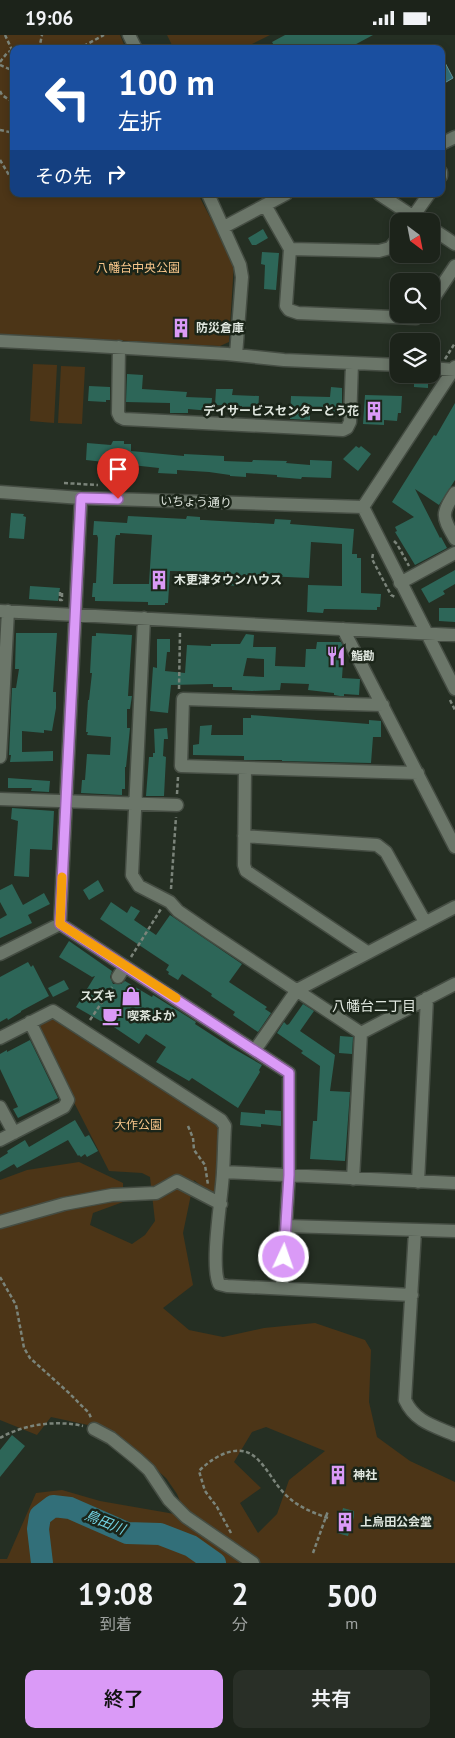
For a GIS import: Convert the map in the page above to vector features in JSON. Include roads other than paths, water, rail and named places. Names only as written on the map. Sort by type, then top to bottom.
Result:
[{"type":"street","points":[[209,197],[240,265],[242,277],[236,355]]},
{"type":"street","points":[[224,227],[280,197]]},
{"type":"street","points":[[383,197],[405,213]]},
{"type":"street","points":[[419,213],[427,197]]},
{"type":"street","points":[[265,205],[290,249],[286,306],[292,311],[390,317]]},
{"type":"street","points":[[440,234],[455,244]]},
{"type":"street","points":[[290,249],[379,251],[390,248]]},
{"type":"street","points":[[440,288],[455,266]]},
{"type":"street","points":[[0,341],[390,365]]},
{"type":"street","points":[[119,347],[118,413],[124,419],[343,430],[347,428],[350,422],[352,363]]},
{"type":"street","points":[[440,364],[454,366],[362,507],[455,689]]},
{"type":"street","name":"いちょう通り","points":[[0,492],[81,498],[362,507]]},
{"type":"street","points":[[455,493],[444,511],[444,518],[455,539]]},
{"type":"street","points":[[60,924],[81,498]]},
{"type":"street","points":[[400,583],[455,553]]},
{"type":"street","points":[[0,757],[4,611],[144,618],[180,622],[455,635]]},
{"type":"street","points":[[144,618],[132,875],[139,886],[164,904],[178,911],[361,1033]]},
{"type":"street","points":[[343,629],[418,773],[450,823],[455,847]]},
{"type":"street","points":[[383,705],[183,699],[181,766],[418,773]]},
{"type":"street","points":[[245,768],[244,865],[246,871],[367,952]]},
{"type":"street","points":[[0,799],[177,805]]},
{"type":"street","points":[[244,836],[377,845],[386,852],[425,922]]},
{"type":"street","points":[[255,1051],[297,990],[455,907]]},
{"type":"street","points":[[0,954],[60,924]]},
{"type":"street","points":[[60,924],[289,1073],[289,1175],[282,1288]]},
{"type":"street","points":[[118,977],[125,966]]},
{"type":"street","points":[[361,1033],[455,984]]},
{"type":"street","points":[[418,1182],[427,998]]},
{"type":"street","points":[[0,1038],[53,1011],[221,1120],[224,1126],[224,1172],[216,1257],[216,1277],[219,1284],[227,1286],[412,1295]]},
{"type":"street","points":[[0,1141],[64,1107],[68,1100],[30,1022]]},
{"type":"street","points":[[353,1179],[361,1033]]},
{"type":"street","points":[[0,1107],[14,1133]]},
{"type":"street","points":[[224,1172],[455,1183]]},
{"type":"street","points":[[0,1223],[64,1204],[112,1195],[156,1193],[177,1181],[221,1204]]},
{"type":"street","points":[[286,1226],[455,1231]]},
{"type":"street","points":[[415,1231],[405,1400],[416,1417],[455,1435]]},
{"type":"street","points":[[94,1429],[111,1438],[149,1470],[169,1500],[186,1517],[253,1563]]},
{"type":"water","points":[[445,63],[453,78],[445,83]]},
{"type":"waterway","name":"鳥田川","points":[[42,1563],[38,1529],[40,1516],[53,1506],[70,1508],[127,1533],[160,1534],[191,1546],[215,1563]]},
{"type":"place","name":"防災倉庫","points":[[181,328]]},
{"type":"place","name":"デイサービスセンターとう花","points":[[374,411]]},
{"type":"place","name":"木更津タウンハウス","points":[[159,580]]},
{"type":"place","name":"鮨勘","points":[[336,656]]},
{"type":"place","name":"スズキ","points":[[131,996]]},
{"type":"place","name":"喫茶よか","points":[[112,1016]]},
{"type":"place","name":"神社","points":[[338,1475]]},
{"type":"place","name":"上烏田公会堂","points":[[345,1522]]},
{"type":"district","name":"八幡台二丁目","points":[[374,1006]]},
{"type":"park label","name":"八幡台中央公園","points":[[138,268]]},
{"type":"park label","name":"大作公園","points":[[138,1125]]}]
